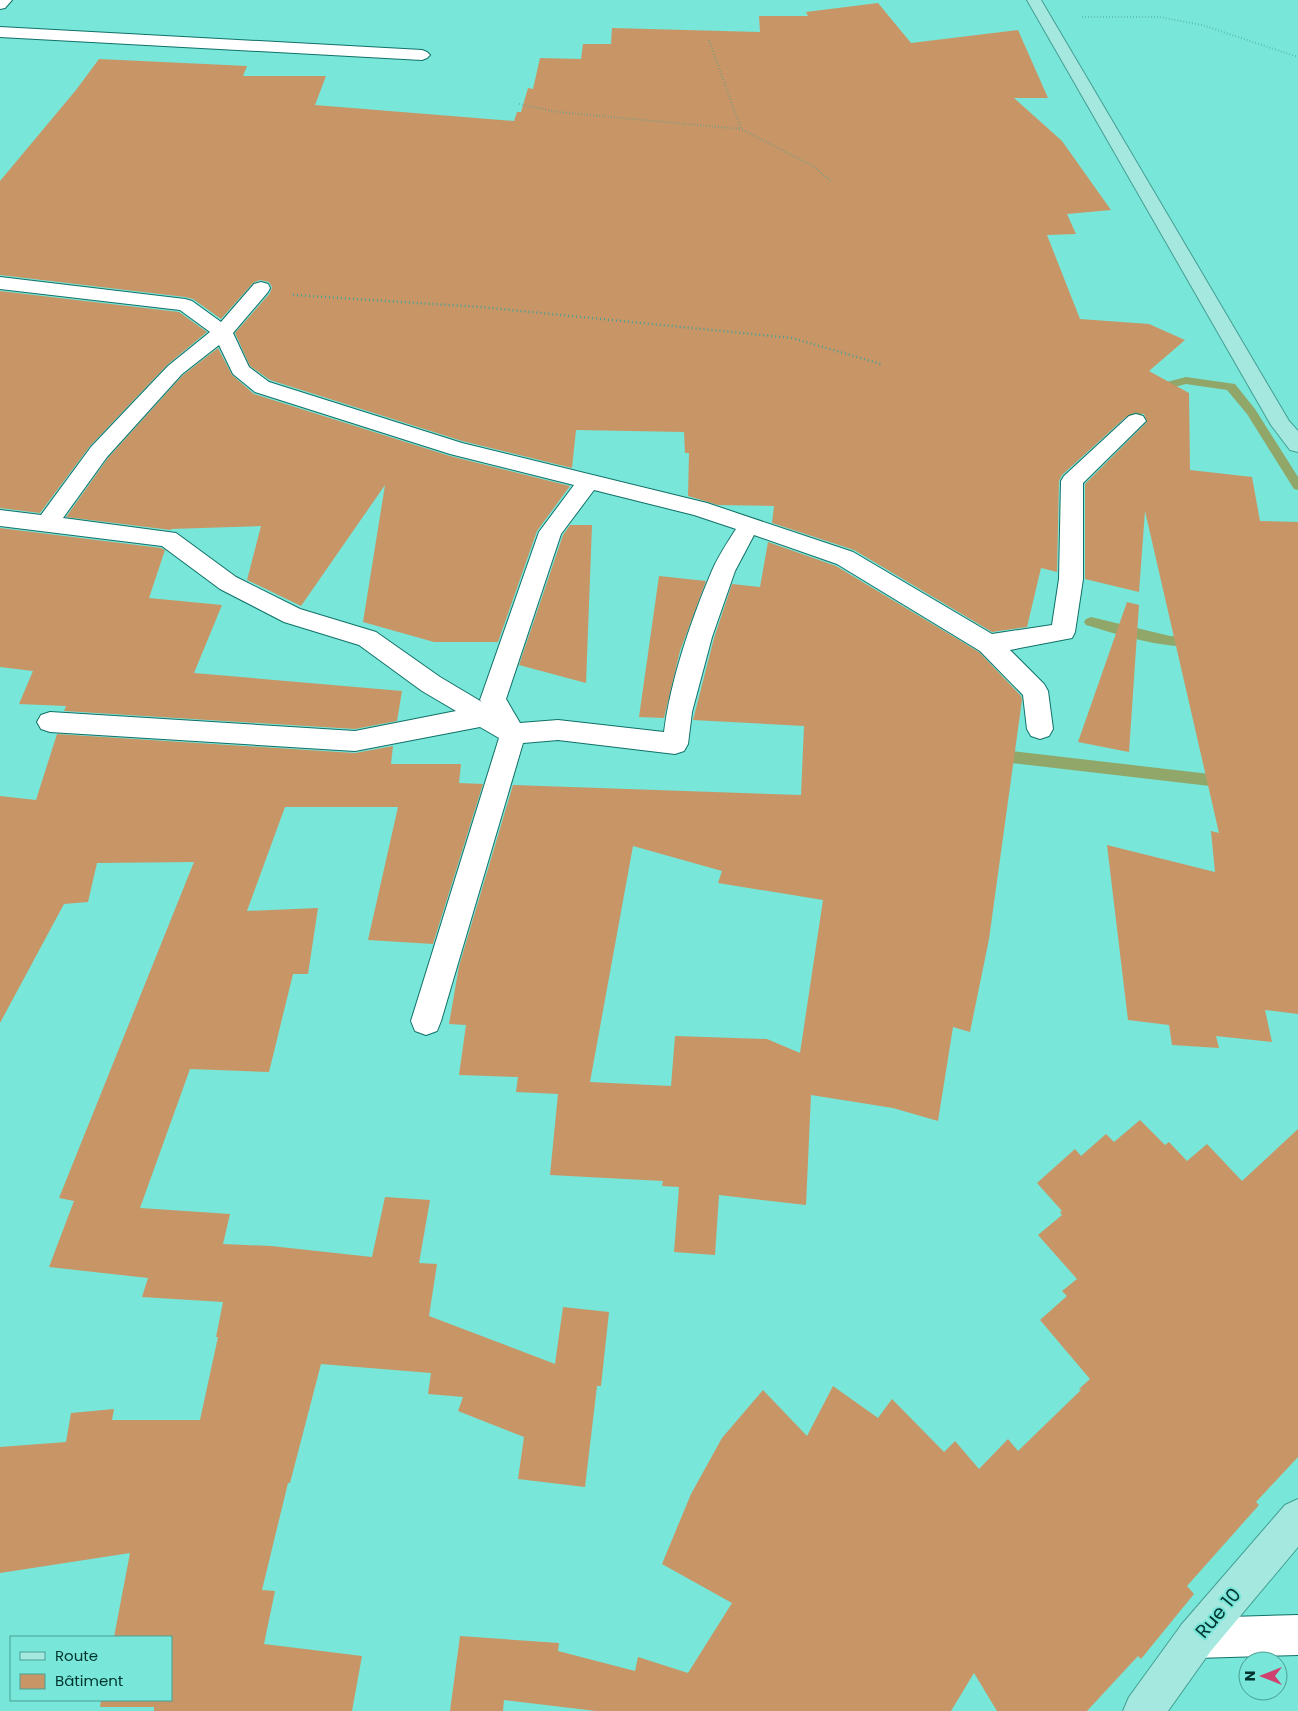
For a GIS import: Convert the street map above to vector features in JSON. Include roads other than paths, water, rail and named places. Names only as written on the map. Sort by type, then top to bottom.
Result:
[{"type":"main road","points":[[1034,0],[1281,425],[1298,445]]},
{"type":"main road","name":"Rue 10","points":[[1143,1711],[1196,1638],[1298,1518]]},
{"type":"street","points":[[0,5],[5,0]]},
{"type":"street","points":[[0,32],[422,55]]},
{"type":"street","points":[[0,283],[185,305],[223,332],[240,370],[262,387],[458,449],[699,508],[845,558],[989,644],[1035,691],[1040,729]]},
{"type":"street","points":[[47,523],[99,452],[175,370],[223,332],[261,288]]},
{"type":"street","points":[[989,644],[1063,632],[1071,579],[1072,481],[1136,421]]},
{"type":"street","points":[[426,1021],[513,734],[493,700],[550,532],[589,481]]},
{"type":"street","points":[[0,518],[168,539],[228,583],[292,616],[367,638],[431,684],[513,734],[558,730],[675,744],[679,712],[700,637],[723,571],[749,525]]},
{"type":"street","points":[[50,722],[355,741],[484,716]]},
{"type":"street","points":[[1196,1638],[1298,1635]]},
{"type":"waterway","points":[[1112,406],[1132,416],[1149,404],[1159,388],[1186,380],[1231,387],[1251,412],[1298,486]]},
{"type":"waterway","points":[[1091,622],[1170,641],[1194,641]]},
{"type":"waterway","points":[[994,755],[1227,782]]}]
